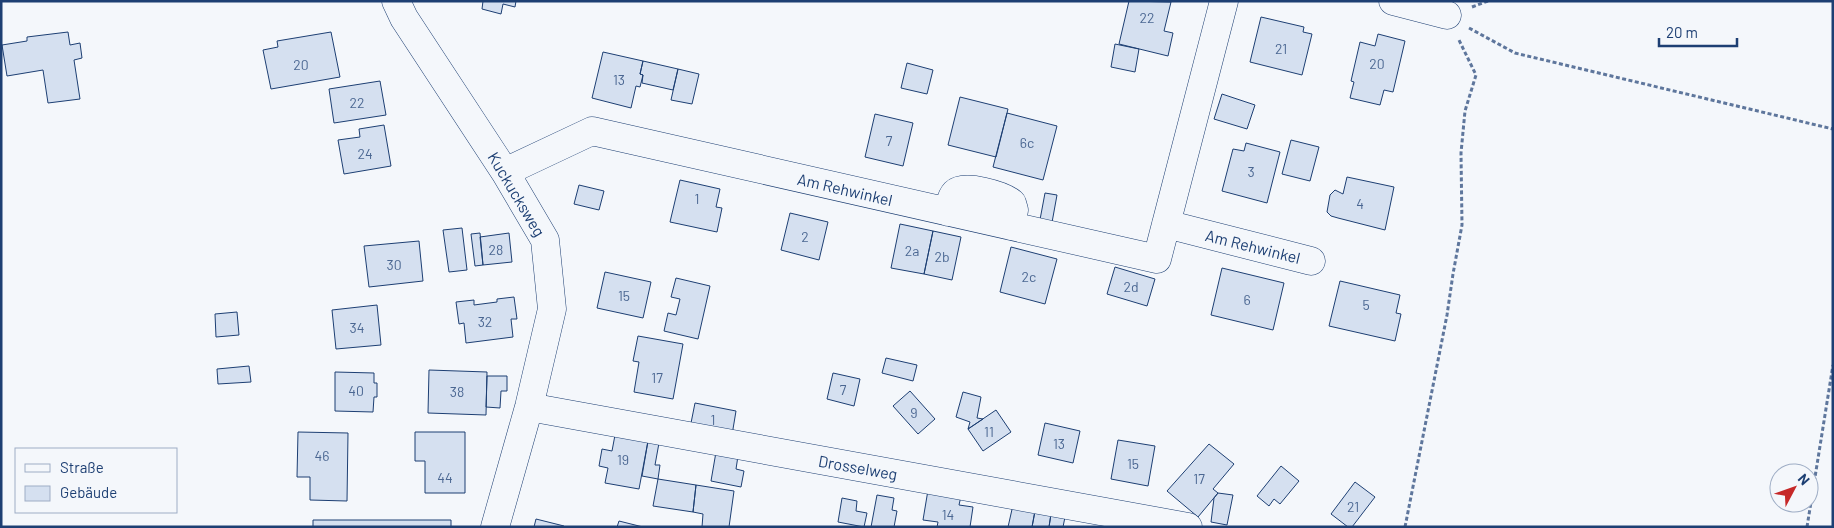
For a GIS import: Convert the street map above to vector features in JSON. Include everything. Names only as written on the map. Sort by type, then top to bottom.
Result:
[{"type":"street","name":"Kuckucksweg","points":[[396,1],[404,18],[505,172],[545,240],[552,309],[529,407],[495,527]]},
{"type":"street","name":"Am Rehwinkel","points":[[505,172],[592,131],[1157,259],[1224,1]]},
{"type":"street","points":[[1392,1],[1447,15]]},
{"type":"street","name":"Am Rehwinkel","points":[[1166,224],[1311,261]]},
{"type":"street","name":"Drosselweg","points":[[529,407],[1188,527]]},
{"type":"path","points":[[1447,15],[1515,53],[1833,129]]},
{"type":"path","points":[[1405,527],[1447,315],[1462,225],[1461,153],[1465,112],[1476,75],[1447,15]]},
{"type":"path","points":[[1807,527],[1833,365]]},
{"type":"building","points":[[483,1],[516,1],[515,7],[503,4],[501,14],[482,9]]},
{"type":"building","points":[[1129,1],[1171,2],[1164,31],[1173,33],[1168,56],[1119,44]]},
{"type":"building","points":[[1261,17],[1304,27],[1303,32],[1312,34],[1302,75],[1250,62]]},
{"type":"building","points":[[68,32],[70,45],[80,43],[82,58],[74,60],[80,99],[48,103],[43,70],[7,76],[2,45],[27,41],[27,37]]},
{"type":"building","points":[[331,32],[340,77],[271,89],[263,50],[278,47],[277,41]]},
{"type":"building","points":[[1378,34],[1405,41],[1393,92],[1384,90],[1380,105],[1350,98],[1354,82],[1351,81],[1360,42],[1375,46]]},
{"type":"building","points":[[1115,44],[1139,49],[1135,72],[1111,67]]},
{"type":"building","points":[[603,52],[643,61],[640,74],[643,75],[640,87],[636,86],[631,108],[592,98]]},
{"type":"building","points":[[643,61],[678,69],[673,90],[642,83],[643,75],[640,74]]},
{"type":"building","points":[[907,63],[933,70],[927,94],[901,88]]},
{"type":"building","points":[[678,69],[699,74],[692,104],[671,100]]},
{"type":"building","points":[[380,81],[386,115],[334,123],[329,89]]},
{"type":"building","points":[[1222,94],[1255,105],[1247,129],[1214,119]]},
{"type":"building","points":[[960,97],[1008,109],[996,157],[948,145]]},
{"type":"building","points":[[1007,113],[1057,126],[1043,180],[993,167]]},
{"type":"building","points":[[875,114],[913,123],[903,166],[865,157]]},
{"type":"building","points":[[384,125],[391,166],[344,174],[338,140],[360,137],[359,129]]},
{"type":"building","points":[[1291,140],[1319,147],[1310,181],[1282,174]]},
{"type":"building","points":[[1246,143],[1280,152],[1267,203],[1222,191],[1233,149],[1244,151]]},
{"type":"building","points":[[1347,177],[1394,187],[1385,230],[1331,216],[1327,212],[1330,195],[1335,190],[1343,194]]},
{"type":"building","points":[[680,180],[720,189],[716,207],[722,208],[717,232],[670,222]]},
{"type":"building","points":[[579,185],[604,191],[599,210],[574,204]]},
{"type":"building","points":[[1045,193],[1057,195],[1051,228],[1039,225]]},
{"type":"building","points":[[790,213],[828,222],[819,260],[781,250]]},
{"type":"building","points":[[900,224],[933,231],[924,274],[891,268]]},
{"type":"building","points":[[462,228],[467,270],[449,272],[443,230]]},
{"type":"building","points":[[933,231],[961,237],[952,280],[924,274]]},
{"type":"building","points":[[480,233],[483,265],[475,266],[471,234]]},
{"type":"building","points":[[509,233],[512,262],[483,265],[480,237]]},
{"type":"building","points":[[419,241],[423,281],[369,287],[364,246]]},
{"type":"building","points":[[1011,247],[1057,259],[1045,304],[1000,292]]},
{"type":"building","points":[[1115,267],[1155,279],[1147,306],[1107,294]]},
{"type":"building","points":[[1222,268],[1284,283],[1273,330],[1211,315]]},
{"type":"building","points":[[605,272],[651,282],[643,318],[597,308]]},
{"type":"building","points":[[676,278],[710,286],[698,339],[664,331],[668,313],[676,315],[680,299],[671,297]]},
{"type":"building","points":[[1340,281],[1400,295],[1396,313],[1401,314],[1395,341],[1329,326]]},
{"type":"building","points":[[514,297],[517,319],[511,319],[513,337],[466,343],[464,323],[459,324],[456,302],[474,300],[474,305],[497,302],[497,299]]},
{"type":"building","points":[[377,305],[381,345],[336,349],[332,310]]},
{"type":"building","points":[[237,312],[239,335],[216,337],[215,314]]},
{"type":"building","points":[[638,336],[683,344],[673,399],[634,392],[639,362],[633,361]]},
{"type":"building","points":[[886,358],[917,365],[913,381],[882,373]]},
{"type":"building","points":[[249,366],[251,382],[218,384],[217,369]]},
{"type":"building","points":[[429,370],[487,372],[486,415],[428,413]]},
{"type":"building","points":[[335,372],[374,373],[374,383],[377,383],[377,397],[374,397],[373,412],[335,411]]},
{"type":"building","points":[[833,373],[860,379],[854,406],[827,399]]},
{"type":"building","points":[[487,376],[507,376],[507,391],[501,391],[500,408],[486,407]]},
{"type":"building","points":[[910,391],[935,419],[918,434],[893,406]]},
{"type":"building","points":[[963,392],[981,397],[977,418],[983,419],[968,429],[970,422],[956,417]]},
{"type":"building","points":[[695,403],[736,411],[732,435],[690,428]]},
{"type":"building","points":[[996,410],[1011,432],[983,451],[968,429]]},
{"type":"building","points":[[1045,423],[1080,431],[1073,463],[1038,455]]},
{"type":"building","points":[[298,432],[348,433],[347,501],[310,500],[310,477],[297,477]]},
{"type":"building","points":[[415,432],[465,432],[465,493],[425,493],[425,461],[415,461]]},
{"type":"building","points":[[615,435],[648,441],[639,489],[605,483],[608,468],[599,466],[602,449],[612,451]]},
{"type":"building","points":[[1118,440],[1155,446],[1148,486],[1111,479]]},
{"type":"building","points":[[648,441],[659,443],[655,465],[660,465],[658,479],[642,476]]},
{"type":"building","points":[[1209,444],[1234,464],[1213,489],[1218,493],[1198,517],[1167,491]]},
{"type":"building","points":[[716,452],[738,456],[736,469],[744,471],[741,487],[711,481]]},
{"type":"building","points":[[1281,466],[1299,481],[1280,504],[1274,499],[1269,506],[1257,496]]},
{"type":"building","points":[[658,479],[696,485],[693,512],[653,506]]},
{"type":"building","points":[[1355,482],[1375,497],[1352,527],[1348,527],[1331,514]]},
{"type":"building","points":[[696,485],[734,491],[729,527],[702,527],[703,514],[693,512]]},
{"type":"building","points":[[928,490],[961,496],[959,505],[973,507],[970,527],[937,527],[938,522],[923,520]]},
{"type":"building","points":[[1218,493],[1233,495],[1227,525],[1211,522],[1214,498]]},
{"type":"building","points":[[877,495],[894,498],[892,510],[897,511],[894,527],[871,527]]},
{"type":"building","points":[[842,498],[857,501],[856,511],[867,513],[864,527],[838,522]]},
{"type":"building","points":[[1013,505],[1035,511],[1032,527],[1008,527]]},
{"type":"building","points":[[1035,511],[1051,514],[1049,527],[1032,527]]},
{"type":"building","points":[[1051,514],[1065,517],[1063,527],[1049,527]]},
{"type":"building","points":[[536,519],[564,526],[564,527],[534,527]]},
{"type":"building","points":[[313,520],[451,520],[451,527],[313,527]]},
{"type":"building","points":[[619,521],[643,527],[617,527]]}]
